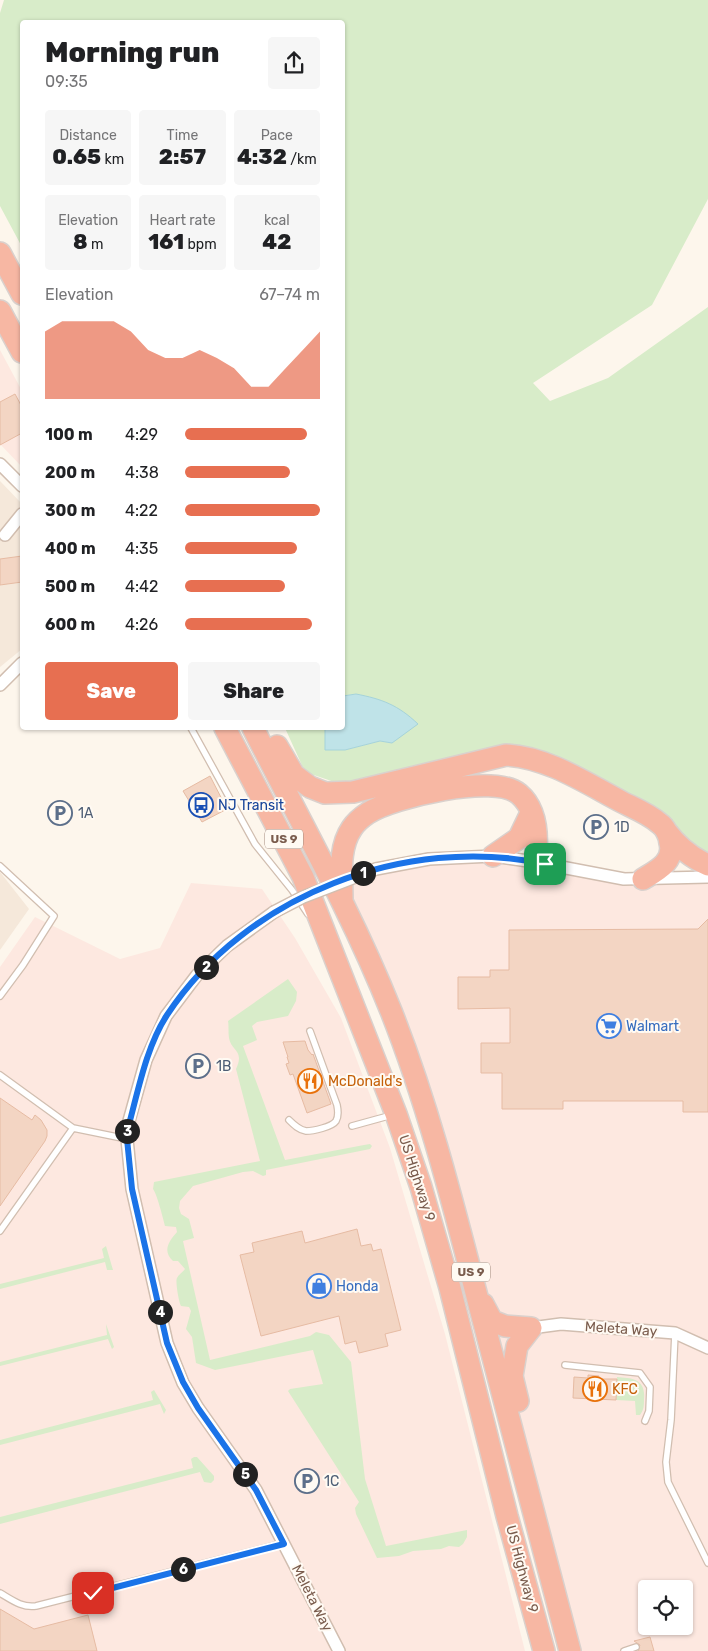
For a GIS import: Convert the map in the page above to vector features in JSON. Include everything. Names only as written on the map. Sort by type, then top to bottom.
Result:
[{"type":"highway","points":[[0,253],[20,290]]},
{"type":"highway","points":[[0,310],[20,348]]},
{"type":"highway","name":"US Highway 9","points":[[226,730],[303,877],[396,1114],[421,1187],[447,1279],[500,1489],[544,1651]]},
{"type":"highway","name":"US Highway 9","points":[[254,730],[342,902],[397,1028],[432,1129],[570,1651]]},
{"type":"highway","points":[[266,730],[294,775],[310,787],[325,793],[353,792],[506,755],[522,756],[546,764],[659,822],[684,851],[708,865]]},
{"type":"highway","points":[[342,902],[342,860],[346,839],[358,821],[377,808],[436,792],[493,785],[512,789],[518,793],[525,800],[531,812],[537,835],[535,862]]},
{"type":"highway","points":[[493,856],[519,838],[523,833],[531,812]]},
{"type":"highway","points":[[643,880],[658,870],[669,859],[671,844],[666,831]]},
{"type":"highway","points":[[463,1243],[482,1301],[492,1321],[505,1326],[532,1328]]},
{"type":"highway","points":[[532,1328],[517,1346],[512,1376],[541,1492],[540,1536]]},
{"type":"highway","points":[[522,1566],[531,1651]]},
{"type":"street","points":[[0,464],[20,484]]},
{"type":"street","points":[[3,535],[20,516]]},
{"type":"street","points":[[3,535],[20,531]]},
{"type":"street","points":[[0,685],[20,665]]},
{"type":"street","name":"Meleta Way","points":[[339,1651],[256,1490],[198,1408],[183,1382],[167,1343],[132,1189],[127,1139],[128,1128],[146,1060],[166,1016],[197,975],[227,946],[274,912],[303,897],[376,869],[429,859],[493,856],[624,879],[708,877]]},
{"type":"street","name":"Meleta Way","points":[[532,1328],[561,1324],[675,1333],[708,1348]]},
{"type":"lane","points":[[192,730],[255,844],[292,890],[310,917]]},
{"type":"lane","points":[[0,866],[54,916],[24,965],[0,996]]},
{"type":"lane","points":[[314,924],[335,955]]},
{"type":"lane","points":[[289,1120],[296,1128],[306,1131],[330,1126],[336,1121],[338,1113],[337,1105],[310,1031]]},
{"type":"lane","points":[[0,1075],[73,1128],[127,1139]]},
{"type":"lane","points":[[352,1126],[396,1114]]},
{"type":"lane","points":[[0,1231],[73,1128]]},
{"type":"lane","points":[[675,1333],[671,1420],[666,1462],[668,1482],[708,1562]]},
{"type":"lane","points":[[565,1365],[640,1373],[650,1387],[649,1412],[645,1422]]},
{"type":"lane","points":[[0,1593],[20,1605],[36,1606],[284,1544]]},
{"type":"lane","points":[[624,1651],[636,1647]]},
{"type":"shaded area","points":[[0,350],[20,387],[20,465],[0,444]]},
{"type":"shaded area","points":[[0,481],[20,502],[20,651],[0,667]]},
{"type":"shaded area","points":[[493,856],[624,879],[708,877],[708,1651],[570,1651],[463,1243],[342,902],[357,875],[376,869]]},
{"type":"shaded area","points":[[0,872],[29,909],[0,950]]},
{"type":"shaded area","points":[[191,883],[262,889],[295,938],[341,1018],[390,1148],[445,1334],[525,1651],[0,1651],[0,967],[35,917],[120,959],[160,948]]},
{"type":"green space","points":[[4,0],[708,0],[708,199],[652,305],[533,383],[550,401],[608,378],[708,307],[708,860],[529,748],[346,786],[305,772],[286,730],[325,730],[325,750],[345,750],[380,741],[392,743],[356,694],[345,696],[345,20],[20,20],[20,243],[0,206],[0,13]]},
{"type":"green space","points":[[288,979],[297,992],[296,1001],[288,1016],[257,1022],[252,1026],[257,1040],[243,1046],[285,1160],[370,1144],[372,1146],[370,1149],[266,1170],[266,1175],[263,1176],[253,1171],[243,1172],[193,1186],[180,1201],[179,1208],[181,1214],[189,1219],[194,1238],[183,1241],[210,1360],[310,1336],[316,1332],[329,1335],[351,1362],[365,1479],[386,1546],[467,1530],[467,1537],[459,1547],[449,1546],[441,1549],[413,1551],[399,1556],[377,1558],[356,1514],[355,1508],[359,1502],[288,1391],[290,1389],[323,1384],[313,1350],[215,1370],[196,1363],[192,1337],[186,1329],[191,1311],[189,1307],[181,1306],[177,1287],[177,1278],[185,1269],[178,1261],[173,1261],[167,1250],[169,1242],[177,1232],[176,1227],[165,1226],[153,1189],[154,1182],[260,1161],[236,1069],[239,1058],[237,1051],[230,1042],[228,1021]]},
{"type":"green space","points":[[106,1246],[113,1270],[107,1270],[105,1262],[0,1289],[0,1284],[104,1258],[102,1249]]},
{"type":"green space","points":[[106,1324],[114,1347],[112,1349],[108,1339],[0,1366],[0,1362],[107,1335]]},
{"type":"green space","points":[[617,1377],[633,1379],[643,1387],[644,1405],[640,1415],[636,1415],[635,1401],[616,1400]]},
{"type":"green space","points":[[154,1390],[166,1410],[164,1414],[160,1404],[0,1445],[0,1440],[153,1400],[151,1392]]},
{"type":"green space","points":[[197,1457],[214,1476],[214,1480],[211,1483],[204,1482],[200,1472],[0,1524],[0,1517],[193,1468],[191,1459]]},
{"type":"water","points":[[356,694],[374,698],[404,712],[418,724],[392,743],[380,741],[345,750],[325,750],[325,730],[345,730],[345,696]]},
{"type":"building","points":[[15,394],[20,403],[20,434],[0,445],[0,402]]},
{"type":"building","points":[[20,556],[20,582],[0,585],[0,559]]},
{"type":"building","name":"NJ Transit","points":[[210,776],[227,809],[202,822],[183,791]]},
{"type":"building","name":"Walmart","points":[[708,919],[708,1112],[683,1112],[683,1101],[563,1101],[563,1109],[502,1109],[502,1073],[481,1073],[481,1043],[510,1043],[510,1008],[458,1009],[458,977],[490,977],[490,970],[509,970],[509,930],[698,929]]},
{"type":"building","name":"McDonald's","points":[[305,1041],[308,1050],[313,1054],[331,1104],[307,1113],[293,1074],[290,1075],[286,1064],[289,1063],[283,1042]]},
{"type":"building","points":[[0,1098],[32,1120],[35,1115],[41,1120],[47,1130],[47,1136],[0,1206]]},
{"type":"building","name":"Honda","points":[[357,1229],[361,1246],[371,1244],[373,1251],[381,1249],[401,1330],[385,1334],[388,1346],[359,1353],[356,1341],[345,1344],[339,1316],[261,1336],[240,1255],[254,1252],[252,1243],[302,1231],[305,1243]]},
{"type":"building","name":"KFC","points":[[588,1375],[599,1376],[599,1379],[617,1379],[616,1400],[573,1398],[574,1377],[588,1378]]},
{"type":"building","points":[[0,1609],[34,1629],[88,1615],[97,1651],[0,1651]]},
{"type":"building","points":[[650,1637],[654,1651],[638,1651],[640,1645],[634,1641]]},
{"type":"place","name":"NJ Transit","points":[[201,805]]},
{"type":"place","name":"1A","points":[[60,813]]},
{"type":"place","name":"1D","points":[[596,827]]},
{"type":"place","name":"Walmart","points":[[609,1026]]},
{"type":"place","name":"1B","points":[[198,1066]]},
{"type":"place","name":"McDonald's","points":[[310,1081]]},
{"type":"place","name":"Honda","points":[[319,1286]]},
{"type":"place","name":"KFC","points":[[595,1389]]},
{"type":"place","name":"1C","points":[[307,1481]]},
{"type":"route","points":[[93,1593],[284,1544],[256,1490],[198,1408],[183,1382],[167,1343],[132,1189],[127,1139],[128,1128],[146,1060],[166,1016],[197,975],[227,946],[274,912],[338,882],[376,869],[429,859],[493,856],[545,864]]}]
